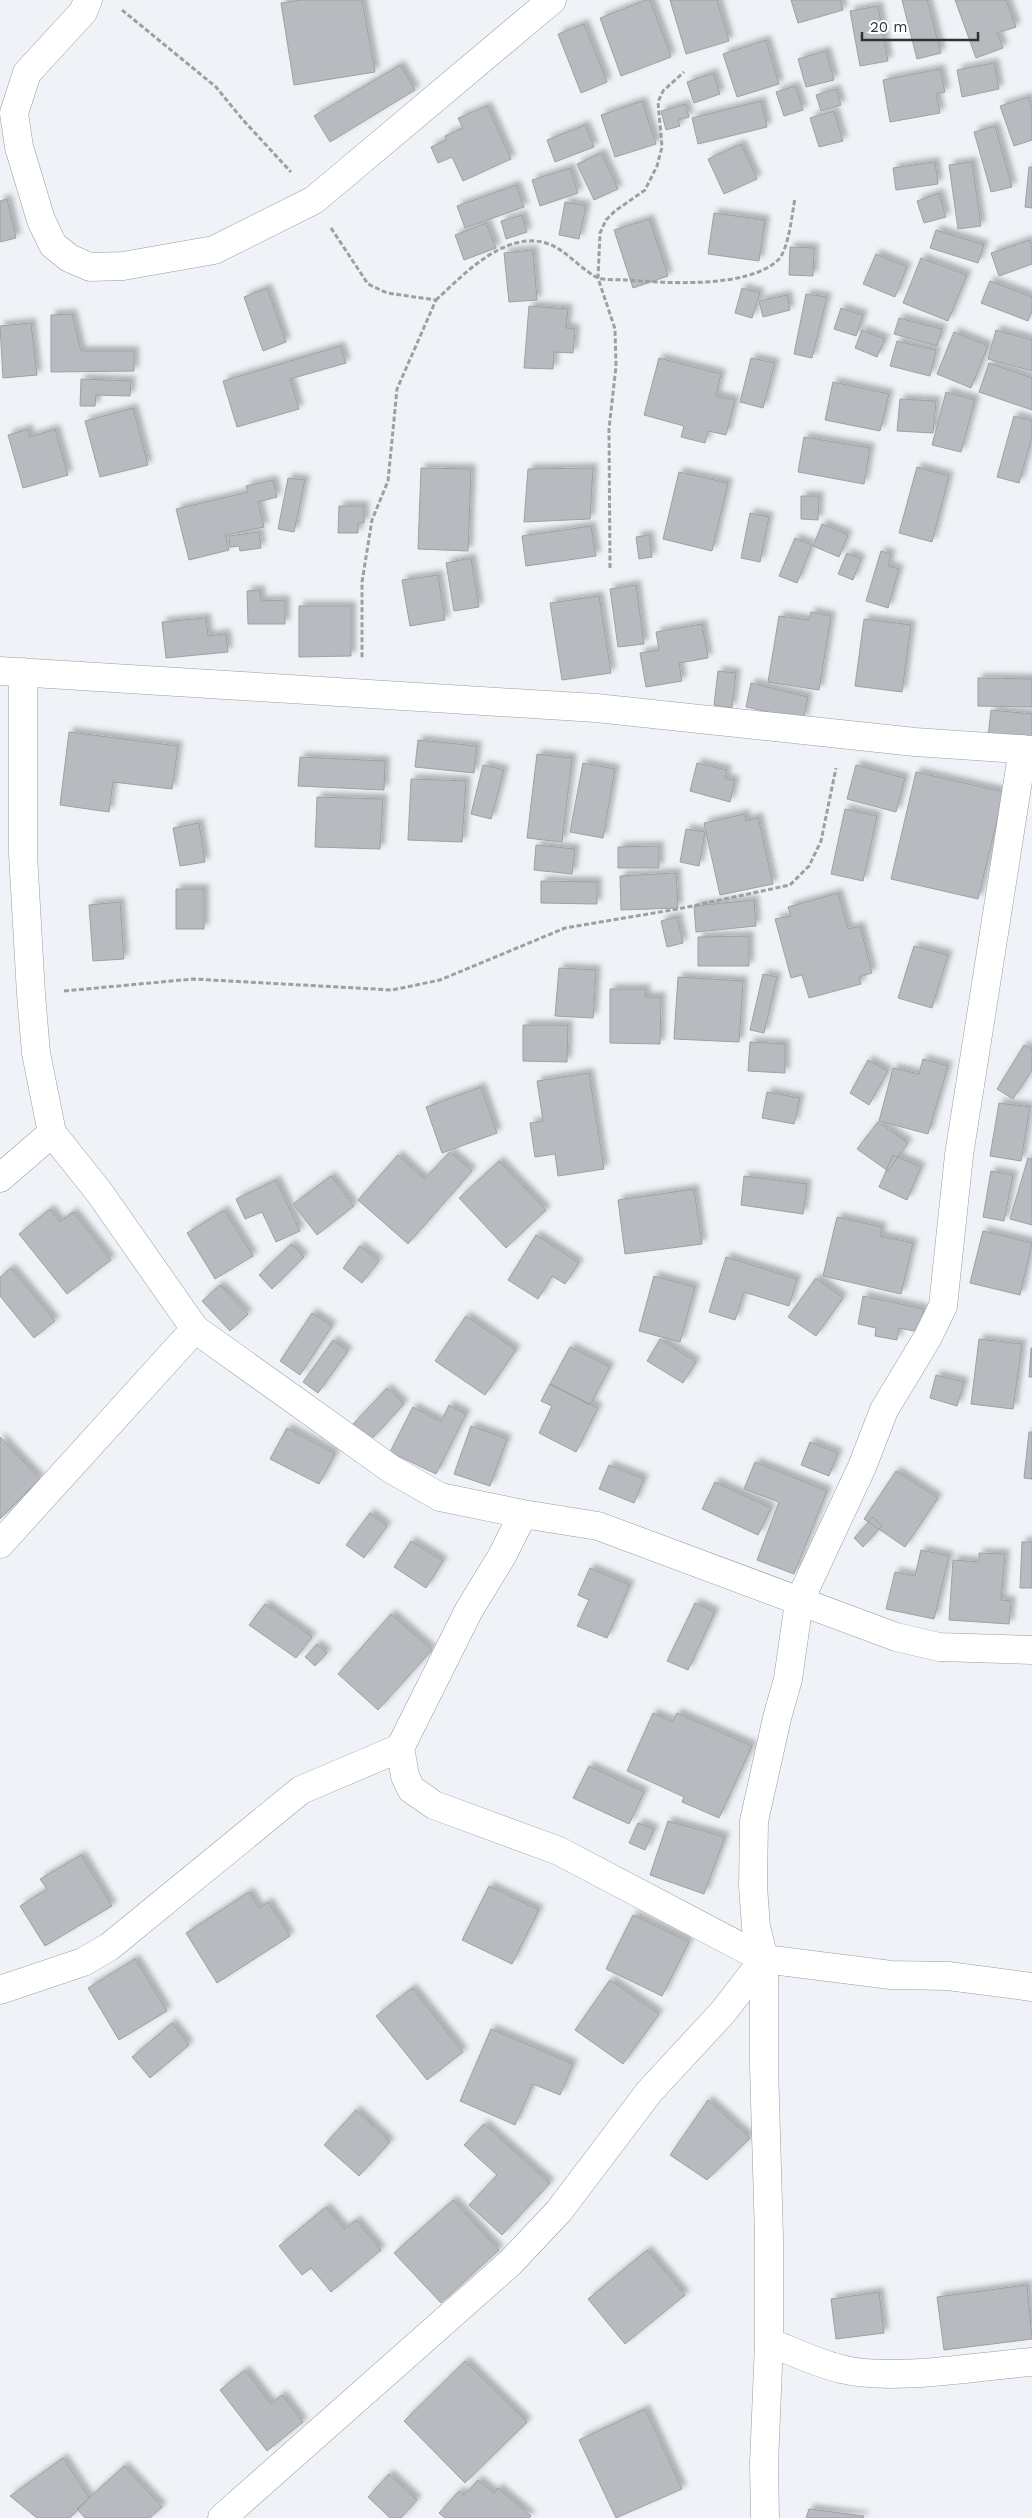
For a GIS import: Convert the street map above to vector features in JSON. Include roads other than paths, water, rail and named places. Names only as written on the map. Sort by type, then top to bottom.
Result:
[{"type":"street","points":[[88,0],[83,12],[27,74],[14,113],[19,147],[41,220],[53,245],[69,258],[90,267],[122,266],[214,250],[314,200],[552,0]]},
{"type":"street","points":[[765,2518],[764,2464],[769,2342],[764,1960],[756,1927],[753,1886],[754,1821],[777,1718],[788,1679],[798,1602],[862,1467],[884,1410],[928,1337],[943,1306],[959,1155],[1028,750],[915,742],[596,708],[12,671],[36,1053],[52,1133],[116,1215],[195,1329],[391,1469],[440,1497],[523,1514],[598,1526],[798,1602],[896,1637],[939,1647],[1032,1650]]},
{"type":"street","points":[[0,1178],[52,1133]]},
{"type":"street","points":[[0,1544],[195,1329]]},
{"type":"street","points":[[523,1514],[502,1556],[469,1610],[400,1748],[405,1776],[411,1789],[434,1805],[559,1851],[764,1960],[891,1975],[948,1976],[1032,1987]]},
{"type":"street","points":[[0,1990],[83,1962],[110,1947],[301,1790],[400,1748]]},
{"type":"street","points":[[222,2518],[510,2263],[558,2211],[649,2092],[723,2012],[764,1960]]},
{"type":"street","points":[[769,2342],[840,2369],[869,2374],[919,2372],[1032,2362]]}]
